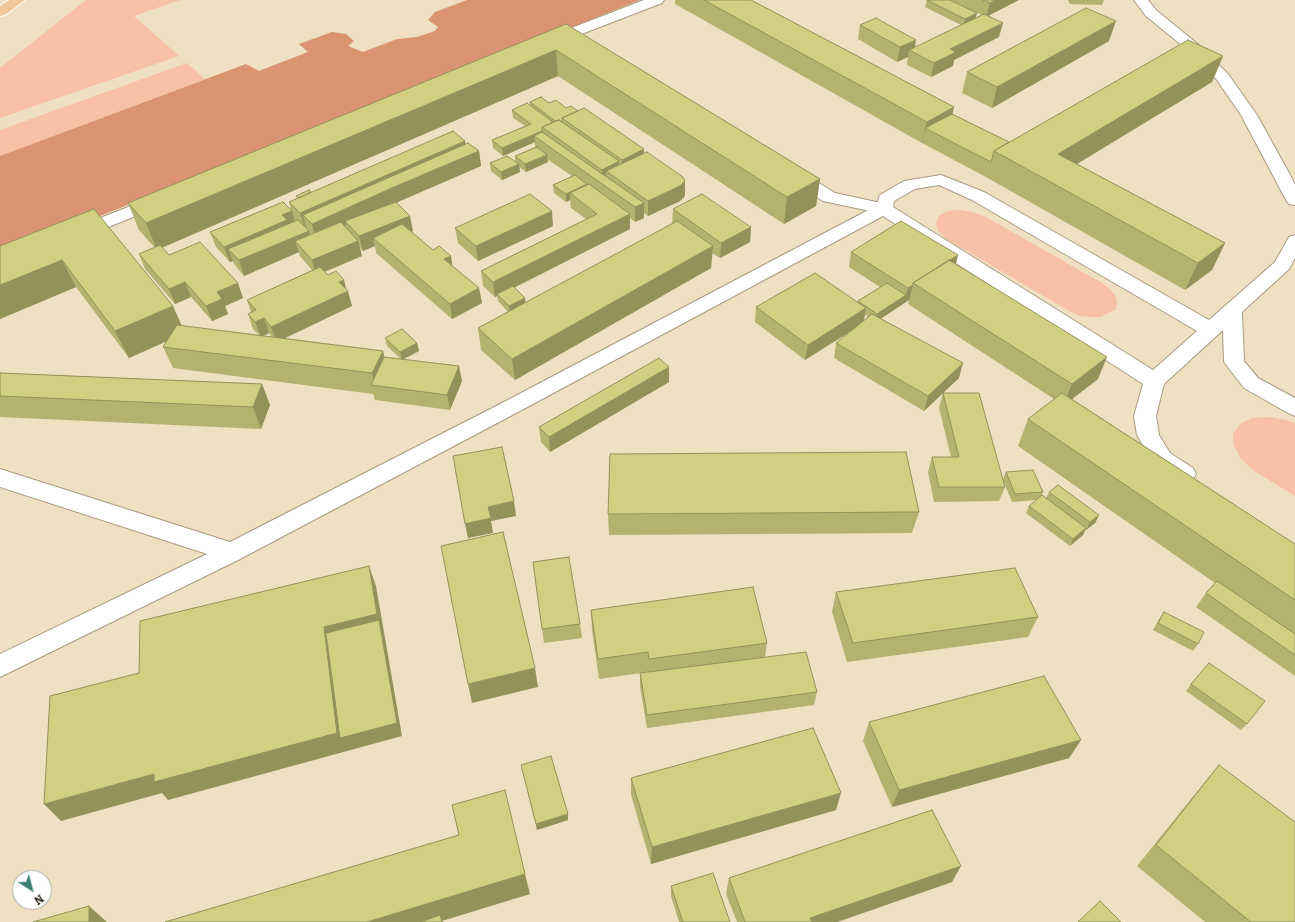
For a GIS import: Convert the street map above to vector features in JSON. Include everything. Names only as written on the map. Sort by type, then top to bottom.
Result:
[{"type":"main road","points":[[0,12],[18,0]]},
{"type":"street","points":[[537,47],[573,39],[657,0]]},
{"type":"street","points":[[1141,0],[1151,13],[1195,48],[1223,77],[1249,115],[1295,200]]},
{"type":"street","points":[[782,168],[829,197],[884,209],[1154,381]]},
{"type":"street","points":[[884,209],[886,199],[910,185],[941,180],[978,196],[1211,330]]},
{"type":"street","points":[[66,238],[176,193]]},
{"type":"street","points":[[0,666],[232,552],[511,407],[884,209]]},
{"type":"street","points":[[1202,485],[1162,459],[1148,435],[1146,416],[1154,381],[1282,265],[1295,241]]},
{"type":"street","points":[[1232,309],[1234,362],[1251,383],[1295,408]]},
{"type":"street","points":[[0,478],[232,552]]},
{"type":"shaded area","points":[[86,0],[180,0],[134,16],[179,56],[0,118],[0,68]]},
{"type":"shaded area","points":[[467,0],[640,0],[0,256],[0,156],[246,64],[259,71],[308,52],[299,44],[332,32],[346,34],[354,41],[348,46],[363,52],[397,39],[417,37],[435,31],[438,27],[428,20],[435,12]]},
{"type":"shaded area","points":[[187,63],[205,79],[0,156],[0,130]]},
{"type":"shaded area","points":[[960,210],[973,212],[984,216],[1104,284],[1116,297],[1117,304],[1115,310],[1100,317],[1080,316],[1067,310],[945,238],[938,231],[936,223],[939,216],[948,211]]},
{"type":"shaded area","points":[[1268,417],[1295,423],[1295,496],[1254,471],[1241,459],[1234,446],[1233,434],[1240,424],[1252,418]]},
{"type":"building","points":[[704,0],[751,0],[954,107],[927,122]]},
{"type":"building","points":[[927,0],[950,0],[977,13],[965,19]]},
{"type":"building","points":[[983,0],[995,0],[990,3]]},
{"type":"building","points":[[1086,8],[1116,21],[997,87],[967,72]]},
{"type":"building","points":[[984,14],[1003,23],[950,49],[956,52],[934,63],[909,50]]},
{"type":"building","points":[[876,18],[916,40],[900,47],[860,25]]},
{"type":"building","points":[[566,24],[820,179],[787,197],[556,50],[146,223],[128,203]]},
{"type":"building","points":[[1188,40],[1223,56],[1058,154],[1225,243],[1198,263],[994,151]]},
{"type":"building","points":[[541,97],[549,103],[556,100],[566,108],[571,106],[578,111],[562,118],[562,122],[559,120],[555,121],[530,102]]},
{"type":"building","points":[[527,103],[553,122],[542,127],[542,131],[502,148],[492,140],[531,124],[512,110]]},
{"type":"building","points":[[584,108],[644,149],[622,160],[562,118]]},
{"type":"building","points":[[952,114],[1009,142],[994,151],[991,162],[925,128]]},
{"type":"building","points":[[559,120],[619,161],[602,170],[542,127]]},
{"type":"building","points":[[453,131],[465,141],[300,213],[289,202]]},
{"type":"building","points":[[542,132],[644,203],[635,207],[534,136]]},
{"type":"building","points":[[468,143],[479,151],[312,224],[303,215]]},
{"type":"building","points":[[537,147],[547,155],[525,164],[515,156]]},
{"type":"building","points":[[647,152],[683,177],[685,181],[680,186],[648,201],[606,171]]},
{"type":"building","points":[[507,156],[519,164],[501,172],[490,163]]},
{"type":"building","points":[[575,175],[587,184],[566,194],[553,185]]},
{"type":"building","points":[[589,184],[630,214],[493,282],[481,271],[597,214],[570,193]]},
{"type":"building","points":[[309,190],[311,192],[299,198],[296,196]]},
{"type":"building","points":[[530,194],[552,211],[476,246],[455,228]]},
{"type":"building","points":[[702,194],[751,227],[721,243],[673,209]]},
{"type":"building","points":[[283,202],[292,211],[282,215],[287,220],[224,247],[210,232]]},
{"type":"building","points":[[396,202],[410,216],[359,236],[345,221]]},
{"type":"building","points":[[94,209],[173,306],[115,331],[62,260],[0,285],[0,246]]},
{"type":"building","points":[[298,220],[309,231],[239,260],[228,249]]},
{"type":"building","points":[[677,221],[713,246],[512,359],[478,328]]},
{"type":"building","points":[[901,221],[958,255],[913,283],[913,285],[908,288],[851,252]]},
{"type":"building","points":[[341,222],[358,241],[312,260],[295,241]]},
{"type":"building","points":[[402,224],[433,250],[439,246],[451,256],[444,259],[479,288],[450,304],[373,238]]},
{"type":"building","points":[[200,242],[238,283],[217,292],[222,299],[206,306],[185,282],[169,289],[139,254],[160,245],[169,255]]},
{"type":"building","points":[[949,260],[1107,357],[1072,384],[913,283]]},
{"type":"building","points":[[320,267],[328,275],[336,271],[344,280],[339,282],[348,291],[271,327],[264,318],[255,322],[248,314],[256,310],[247,300]]},
{"type":"building","points":[[815,273],[866,308],[808,345],[756,307]]},
{"type":"building","points":[[887,283],[906,295],[877,314],[858,301]]},
{"type":"building","points":[[513,286],[525,298],[509,306],[497,294]]},
{"type":"building","points":[[872,314],[963,363],[928,396],[836,343]]},
{"type":"building","points":[[177,325],[383,351],[372,373],[163,347]]},
{"type":"building","points":[[402,329],[417,343],[400,352],[385,338]]},
{"type":"building","points":[[384,357],[459,366],[447,395],[371,385]]},
{"type":"building","points":[[659,358],[669,367],[549,437],[539,427]]},
{"type":"building","points":[[0,373],[262,384],[253,407],[0,396]]},
{"type":"building","points":[[943,393],[979,393],[1005,487],[939,487],[932,457],[959,457]]},
{"type":"building","points":[[1062,393],[1295,544],[1295,600],[1028,419]]},
{"type":"building","points":[[502,447],[514,501],[488,507],[491,518],[465,524],[453,456]]},
{"type":"building","points":[[906,452],[919,512],[608,514],[610,454]]},
{"type":"building","points":[[1033,470],[1043,492],[1015,494],[1006,472]]},
{"type":"building","points":[[1058,485],[1099,515],[1090,522],[1049,492]]},
{"type":"building","points":[[1042,495],[1086,528],[1073,539],[1029,506]]},
{"type":"building","points":[[503,532],[535,668],[468,684],[441,546]]},
{"type":"building","points":[[569,557],[580,624],[542,629],[533,562]]},
{"type":"building","points":[[369,566],[377,614],[324,627],[337,733],[154,782],[154,774],[44,804],[50,696],[139,673],[140,621]]},
{"type":"building","points":[[1015,568],[1038,617],[853,643],[836,592]]},
{"type":"building","points":[[1217,581],[1295,634],[1295,655],[1206,593]]},
{"type":"building","points":[[753,587],[767,643],[649,659],[648,652],[598,659],[591,610]]},
{"type":"building","points":[[1164,612],[1204,632],[1198,644],[1158,623]]},
{"type":"building","points":[[379,620],[397,723],[340,738],[326,633]]},
{"type":"building","points":[[806,652],[817,692],[647,715],[640,673]]},
{"type":"building","points":[[1209,663],[1265,701],[1247,724],[1191,684]]},
{"type":"building","points":[[1044,676],[1081,740],[899,790],[869,722]]},
{"type":"building","points":[[813,728],[841,793],[652,847],[631,778]]},
{"type":"building","points":[[551,756],[568,814],[536,824],[521,765]]},
{"type":"building","points":[[1219,765],[1295,822],[1295,922],[1251,922],[1156,845]]},
{"type":"building","points":[[505,790],[525,874],[367,922],[165,922],[459,835],[452,805]]},
{"type":"building","points":[[932,810],[961,866],[810,918],[812,922],[745,922],[729,878]]},
{"type":"building","points":[[713,873],[730,922],[683,922],[671,886]]},
{"type":"building","points":[[1100,901],[1121,922],[1078,922]]},
{"type":"building","points":[[89,906],[89,922],[33,922]]},
{"type":"building","points":[[440,915],[442,922],[421,922]]}]
